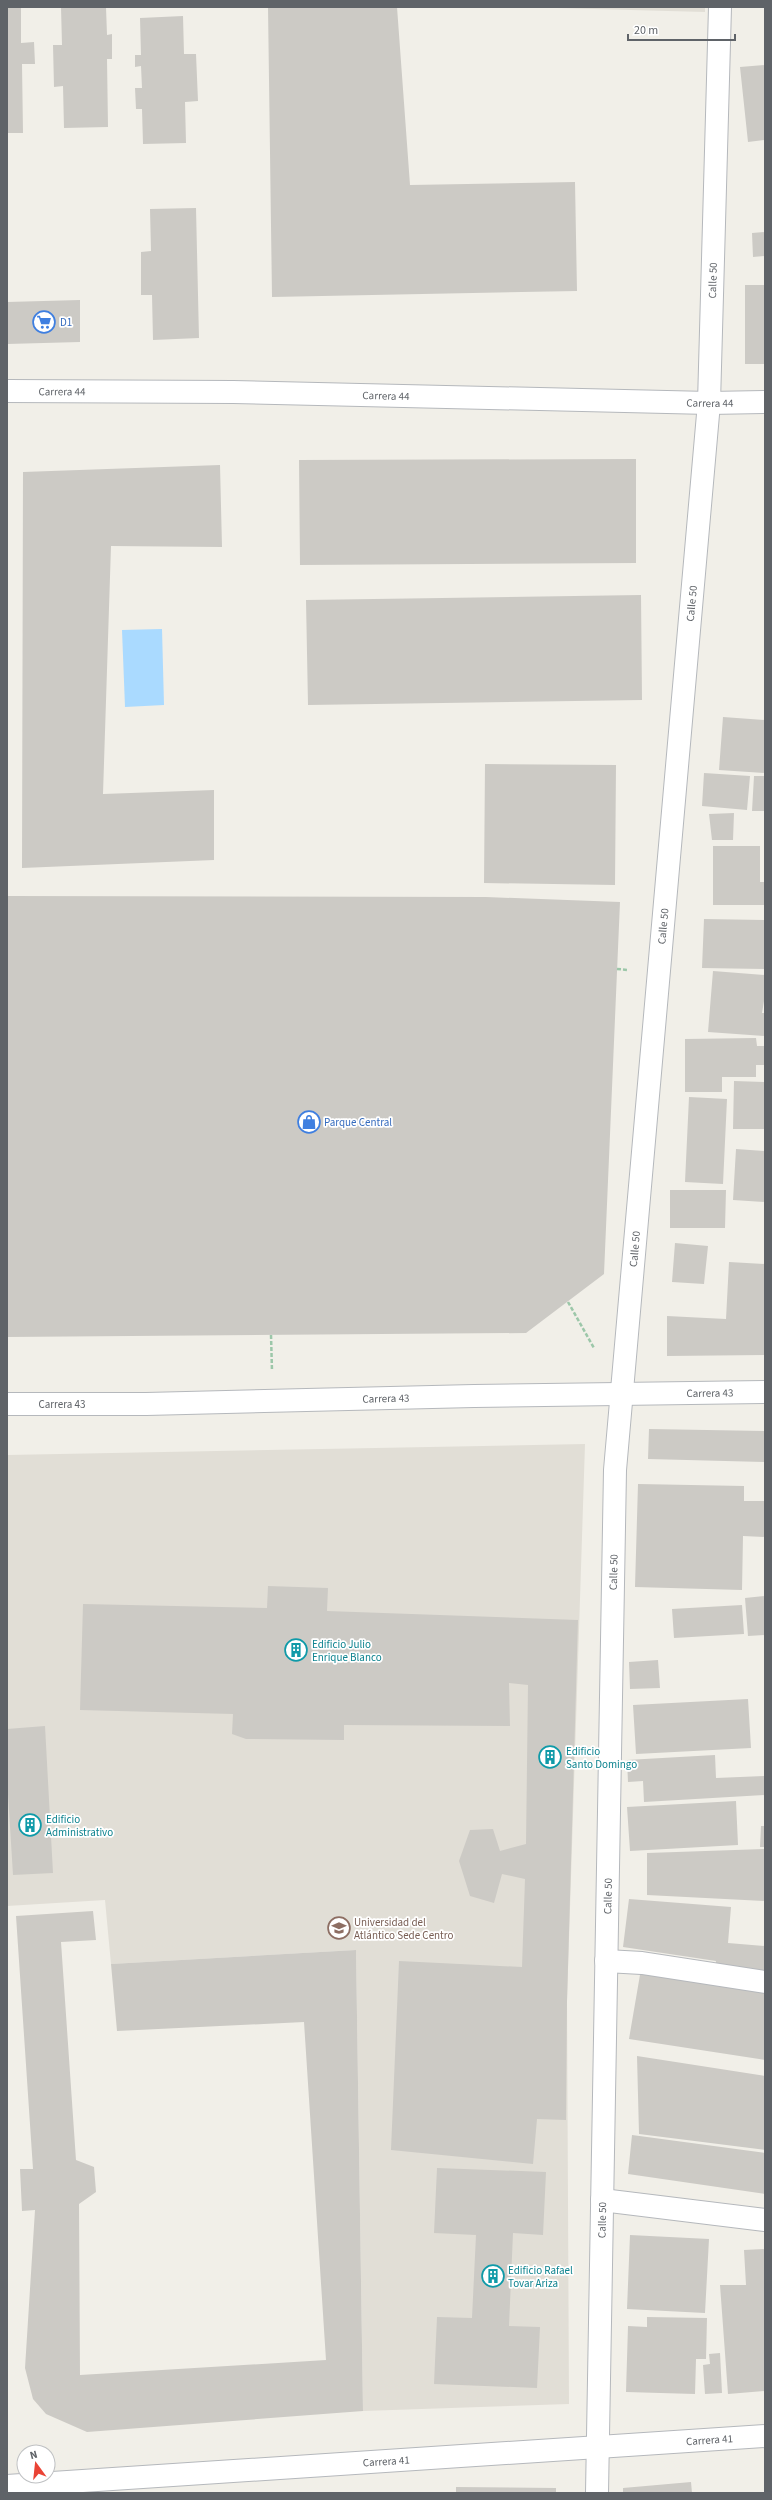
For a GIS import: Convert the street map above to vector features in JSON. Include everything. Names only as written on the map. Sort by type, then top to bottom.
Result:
[{"type":"street","name":"Calle 50","points":[[596,2493],[614,1470],[709,403],[720,7]]},
{"type":"street","name":"Carrera 44","points":[[7,391],[240,392],[709,403],[765,402]]},
{"type":"street","name":"Carrera 43","points":[[7,1404],[273,1401],[765,1392]]},
{"type":"street","points":[[606,1962],[642,1963],[765,1982]]},
{"type":"street","points":[[602,2200],[765,2220]]},
{"type":"street","name":"Carrera 41","points":[[7,2486],[765,2436]]},
{"type":"path","points":[[271,1335],[273,1401]]},
{"type":"shaded area","points":[[520,7],[705,7],[705,12]]},
{"type":"shaded area","name":"Universidad del Atlántico Sede Centro","points":[[585,1444],[567,2001],[569,2404],[363,2411],[356,1950],[111,1964],[105,1900],[7,1906],[7,1455]]},
{"type":"water","points":[[162,629],[164,705],[125,707],[122,630]]},
{"type":"building","points":[[7,7],[21,7],[21,43],[34,42],[35,64],[22,64],[23,133],[7,133]]},
{"type":"building","points":[[61,7],[106,7],[107,35],[112,34],[112,59],[107,59],[108,127],[64,128],[63,86],[54,87],[53,45],[62,45]]},
{"type":"building","points":[[268,7],[397,7],[410,185],[575,182],[577,291],[272,297]]},
{"type":"building","points":[[183,16],[184,54],[196,54],[198,101],[185,102],[186,143],[143,144],[142,109],[136,109],[135,88],[142,88],[141,66],[135,67],[135,55],[141,55],[140,18]]},
{"type":"building","points":[[765,65],[765,140],[748,142],[740,67]]},
{"type":"building","points":[[196,208],[199,338],[153,340],[152,295],[141,295],[141,252],[151,251],[150,209]]},
{"type":"building","points":[[765,232],[765,256],[753,257],[752,233]]},
{"type":"building","points":[[745,285],[765,285],[765,364],[745,364]]},
{"type":"building","name":"D1","points":[[80,300],[80,342],[7,344],[7,302]]},
{"type":"building","points":[[636,459],[636,563],[300,565],[299,460]]},
{"type":"building","points":[[220,465],[222,547],[111,546],[103,794],[214,790],[214,860],[22,868],[23,472]]},
{"type":"building","points":[[641,595],[642,700],[308,705],[306,600]]},
{"type":"building","points":[[723,717],[765,720],[765,773],[719,770]]},
{"type":"building","points":[[485,764],[616,765],[615,885],[484,883]]},
{"type":"building","points":[[704,773],[750,776],[747,810],[702,806]]},
{"type":"building","points":[[754,776],[765,776],[765,811],[752,811]]},
{"type":"building","points":[[734,813],[733,840],[712,840],[709,814]]},
{"type":"building","points":[[713,846],[760,846],[760,882],[765,882],[765,905],[713,905]]},
{"type":"building","name":"Parque Central","points":[[7,896],[486,897],[620,902],[604,1274],[526,1333],[7,1337]]},
{"type":"building","points":[[704,919],[765,920],[765,969],[702,968]]},
{"type":"building","points":[[713,971],[765,975],[765,995],[762,1013],[765,1013],[765,1036],[708,1032]]},
{"type":"building","points":[[756,1038],[757,1046],[765,1046],[765,1065],[756,1065],[756,1077],[722,1077],[722,1092],[685,1092],[685,1039]]},
{"type":"building","points":[[734,1081],[765,1082],[765,1129],[733,1129]]},
{"type":"building","points":[[689,1097],[727,1099],[723,1184],[685,1182]]},
{"type":"building","points":[[736,1149],[765,1151],[765,1202],[733,1200]]},
{"type":"building","points":[[670,1190],[726,1190],[725,1228],[670,1228]]},
{"type":"building","points":[[675,1243],[708,1246],[704,1284],[672,1282]]},
{"type":"building","points":[[729,1262],[765,1264],[765,1355],[667,1356],[667,1316],[726,1319]]},
{"type":"building","points":[[649,1429],[765,1431],[765,1462],[648,1459]]},
{"type":"building","points":[[638,1484],[744,1486],[744,1501],[765,1501],[765,1537],[743,1536],[742,1590],[635,1587]]},
{"type":"building","points":[[268,1586],[328,1588],[327,1611],[578,1620],[567,2001],[566,2120],[537,2119],[533,2164],[391,2150],[399,1961],[522,1967],[525,1879],[502,1874],[494,1903],[470,1896],[459,1861],[470,1830],[493,1829],[500,1851],[526,1844],[528,1685],[509,1683],[510,1726],[344,1725],[344,1740],[246,1739],[232,1734],[233,1714],[80,1710],[83,1604],[267,1608]]},
{"type":"building","points":[[765,1596],[765,1635],[748,1636],[745,1598]]},
{"type":"building","points":[[742,1605],[744,1634],[674,1638],[672,1609]]},
{"type":"building","points":[[658,1660],[660,1688],[630,1689],[629,1662]]},
{"type":"building","points":[[748,1699],[751,1748],[636,1754],[633,1705]]},
{"type":"building","name":"Edificio Administrativo","points":[[45,1726],[53,1873],[13,1875],[7,1778],[7,1729]]},
{"type":"building","points":[[715,1755],[716,1778],[764,1776],[765,1795],[644,1802],[643,1781],[628,1782],[627,1760]]},
{"type":"building","points":[[736,1801],[738,1845],[630,1851],[627,1807]]},
{"type":"building","points":[[761,1826],[765,1826],[765,1847],[760,1847]]},
{"type":"building","points":[[765,1849],[765,1901],[647,1895],[647,1853]]},
{"type":"building","points":[[629,1899],[731,1907],[728,1943],[765,1946],[765,1973],[715,1970],[716,1961],[623,1947]]},
{"type":"building","points":[[93,1911],[96,1940],[61,1942],[76,2160],[94,2167],[96,2192],[79,2204],[80,2375],[326,2360],[304,2022],[117,2031],[111,1964],[356,1950],[363,2411],[87,2432],[46,2414],[33,2399],[25,2368],[35,2210],[22,2211],[20,2169],[33,2169],[16,1916]]},
{"type":"building","points":[[641,1969],[765,1988],[765,2060],[629,2039]]},
{"type":"building","points":[[637,2056],[765,2076],[765,2150],[639,2134]]},
{"type":"building","points":[[632,2135],[765,2153],[765,2194],[628,2174]]},
{"type":"building","name":"Edificio Rafael Tovar Ariza","points":[[437,2168],[546,2172],[543,2235],[513,2233],[509,2326],[540,2327],[537,2388],[434,2384],[437,2317],[472,2318],[476,2235],[434,2233]]},
{"type":"building","points":[[630,2235],[709,2239],[705,2313],[627,2309]]},
{"type":"building","points":[[765,2249],[765,2391],[728,2394],[720,2285],[746,2285],[744,2250]]},
{"type":"building","points":[[647,2317],[707,2318],[706,2359],[696,2359],[695,2394],[626,2392],[628,2326],[647,2327]]},
{"type":"building","points":[[720,2353],[722,2393],[705,2394],[703,2365],[710,2364],[709,2354]]},
{"type":"building","points":[[691,2482],[692,2493],[623,2493],[623,2488]]},
{"type":"building","points":[[456,2487],[556,2488],[556,2493],[456,2493]]},
{"type":"place","name":"D1","points":[[44,322]]},
{"type":"place","name":"Parque Central","points":[[309,1122]]},
{"type":"place","name":"Edificio Julio Enrique Blanco","points":[[296,1650]]},
{"type":"place","name":"Edificio Santo Domingo","points":[[550,1757]]},
{"type":"place","name":"Edificio Administrativo","points":[[30,1825]]},
{"type":"place","name":"Universidad del Atlántico Sede Centro","points":[[339,1928]]},
{"type":"place","name":"Edificio Rafael Tovar Ariza","points":[[493,2276]]}]
